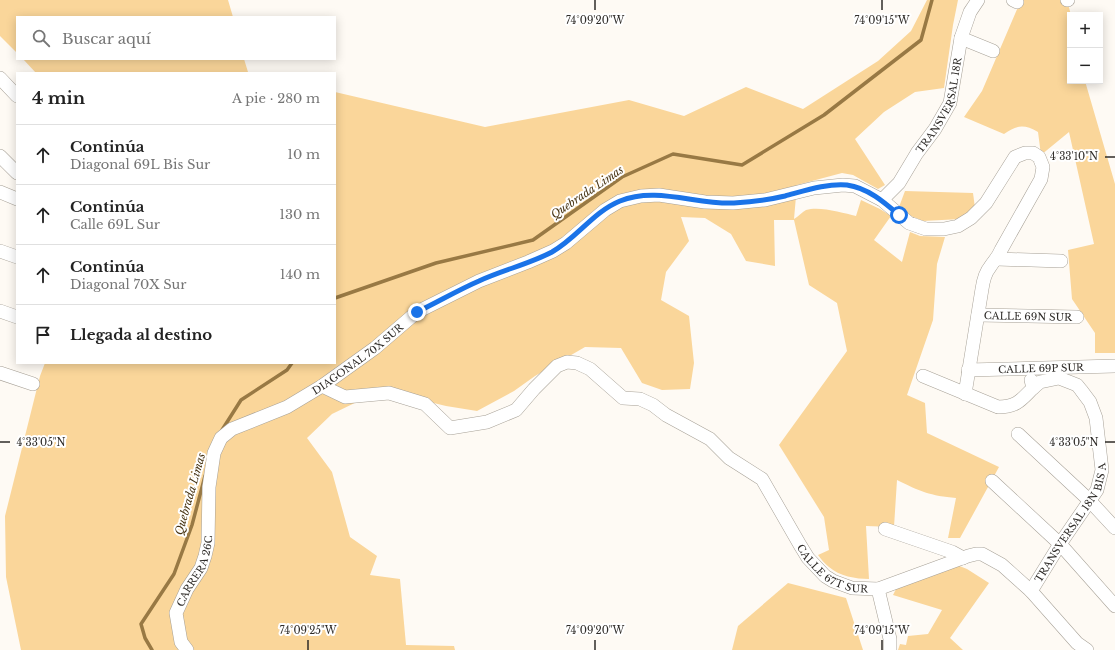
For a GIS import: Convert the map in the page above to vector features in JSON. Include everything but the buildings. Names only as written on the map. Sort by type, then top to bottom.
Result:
[{"type":"street","name":"TRANSVERSAL 18R","points":[[882,200],[899,182],[917,153],[935,129],[950,103],[961,38],[970,12],[978,0]]},
{"type":"street","points":[[961,38],[993,50]]},
{"type":"street","points":[[0,78],[16,95]]},
{"type":"street","name":"DIAGONAL 70X SUR","points":[[209,487],[214,453],[221,438],[232,430],[288,407],[322,386],[375,348],[417,312],[479,281],[553,251],[566,243],[605,210],[620,201],[641,196],[659,196],[705,202],[732,203],[764,200],[814,188],[842,185],[855,186],[882,200],[909,223],[926,229],[953,228],[971,218],[986,203],[1015,157],[1025,153],[1033,153],[1039,157],[1043,167],[1041,179],[997,259]]},
{"type":"street","points":[[0,156],[16,172]]},
{"type":"street","points":[[0,192],[16,199]]},
{"type":"street","points":[[0,251],[16,257]]},
{"type":"street","points":[[923,376],[965,394],[985,276],[989,267],[997,259],[1061,261]]},
{"type":"street","points":[[0,311],[16,317]]},
{"type":"street","name":"CALLE 69N SUR","points":[[978,315],[1077,317]]},
{"type":"street","name":"CALLE 67T SUR","points":[[322,386],[345,397],[389,394],[425,404],[450,428],[487,422],[516,410],[556,366],[567,362],[576,364],[590,369],[623,398],[640,399],[653,405],[666,415],[710,439],[729,458],[762,479],[800,545],[815,566],[825,576],[833,581],[852,588],[878,589],[976,554],[989,557],[1002,565],[1031,591],[1077,643],[1087,650]]},
{"type":"street","name":"CALLE 69P SUR","points":[[968,370],[1115,366]]},
{"type":"street","points":[[1029,368],[1033,388]]},
{"type":"street","points":[[0,373],[33,384]]},
{"type":"street","name":"TRANSVERSAL 18N BIS A","points":[[965,394],[991,405],[1008,407],[1020,402],[1040,382],[1059,378],[1076,385],[1090,402],[1098,427],[1102,470],[1097,490],[1060,544],[1031,591]]},
{"type":"street","points":[[1018,434],[1089,500],[1115,528]]},
{"type":"street","points":[[992,481],[1060,544],[1115,606]]},
{"type":"street","name":"CARRERA 26C","points":[[188,650],[181,642],[176,613],[187,589],[201,568],[205,556],[208,543],[209,487]]},
{"type":"street","points":[[885,529],[952,552],[963,558]]},
{"type":"street","points":[[878,589],[890,639],[890,650]]},
{"type":"shaded area","points":[[0,0],[228,0],[233,16],[16,16],[16,52],[0,36]]},
{"type":"shaded area","points":[[927,0],[958,0],[944,88],[915,92],[884,112],[855,139],[885,185],[878,189],[853,175],[842,173],[797,185],[794,219],[806,210],[812,209],[831,210],[856,216],[861,200],[891,216],[874,240],[902,262],[910,232],[920,236],[945,237],[937,264],[933,320],[907,395],[925,403],[927,433],[999,467],[960,538],[948,538],[956,498],[939,496],[925,492],[897,480],[894,527],[866,526],[869,579],[853,578],[843,575],[833,570],[823,561],[818,555],[829,550],[824,517],[779,445],[847,351],[837,303],[809,285],[794,220],[774,220],[775,266],[746,261],[731,234],[705,218],[681,217],[689,241],[666,272],[661,300],[689,316],[694,363],[690,389],[662,390],[642,383],[621,348],[585,347],[535,376],[514,391],[477,411],[446,406],[393,393],[365,398],[332,414],[307,438],[332,472],[350,537],[377,556],[370,575],[400,579],[406,645],[454,646],[455,650],[21,650],[6,577],[5,516],[40,376],[45,364],[336,364],[336,92],[485,127],[629,100],[684,116],[746,87],[803,109],[878,61],[911,31]]},
{"type":"shaded area","points":[[1021,0],[1067,0],[1070,12],[1067,12],[1067,84],[1086,84],[1115,184],[1115,353],[1095,353],[1095,333],[1072,299],[1068,250],[1094,244],[1069,132],[1041,155],[1038,132],[1033,129],[1017,127],[1004,134],[964,117],[982,91]]},
{"type":"shaded area","points":[[24,60],[244,60],[248,72],[35,72]]},
{"type":"shaded area","points":[[905,191],[973,193],[975,208],[961,219],[923,221],[911,216],[899,207]]},
{"type":"shaded area","points":[[952,563],[967,569],[989,583],[950,638],[963,650],[898,650],[900,644],[906,645],[908,636],[928,634],[942,610],[893,595],[896,589]]},
{"type":"shaded area","points":[[788,583],[846,598],[863,650],[732,650],[738,626]]},
{"type":"waterway","name":"Quebrada Limas","points":[[336,298],[436,263],[533,240],[622,177],[673,154],[742,165],[824,115],[921,40],[932,0]]},
{"type":"waterway","name":"Quebrada Limas","points":[[222,430],[241,400],[287,370],[291,364]]},
{"type":"waterway","name":"Quebrada Limas","points":[[152,650],[145,638],[141,624],[174,574],[192,525],[205,476]]},
{"type":"route","points":[[417,312],[479,281],[553,251],[566,243],[583,227],[605,210],[620,201],[641,196],[659,196],[705,202],[732,203],[764,200],[786,196],[814,188],[842,185],[855,186],[882,200],[899,215]]}]
